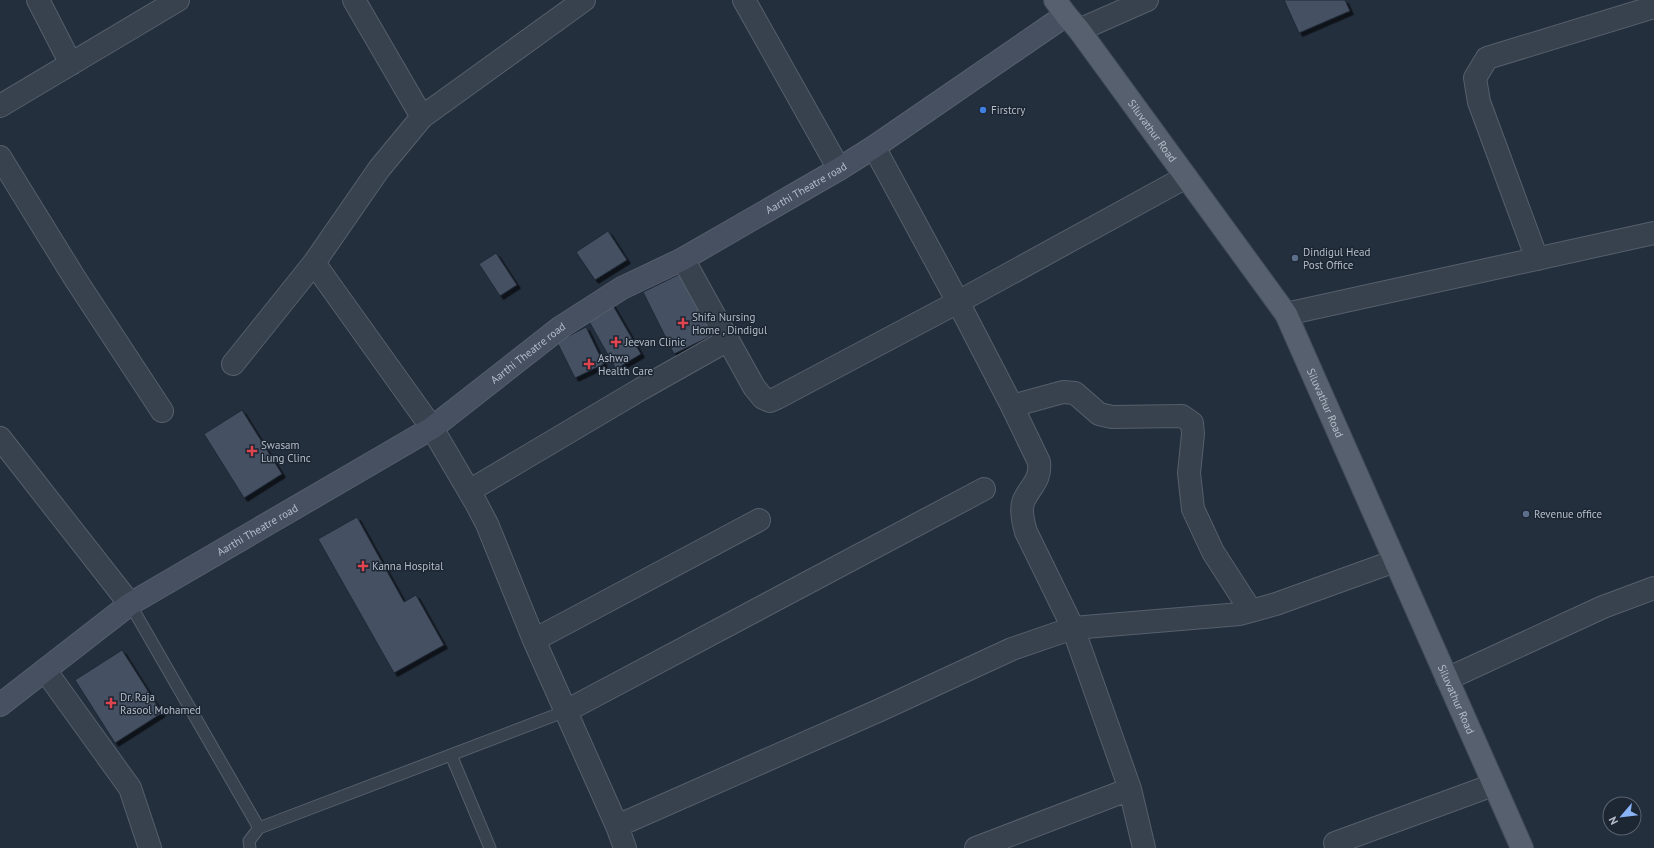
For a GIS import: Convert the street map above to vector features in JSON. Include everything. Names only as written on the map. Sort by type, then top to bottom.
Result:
[{"type":"main road","name":"Aarthi Theatre road","points":[[0,705],[130,604],[432,428],[561,327],[622,288],[682,259],[839,169],[874,147],[1067,15]]},
{"type":"main road","name":"Siluvathur Road","points":[[1067,15],[1286,314],[1522,848]]},
{"type":"street","points":[[38,0],[71,64]]},
{"type":"street","points":[[0,106],[178,0]]},
{"type":"street","points":[[354,0],[422,117]]},
{"type":"street","points":[[233,364],[314,263],[378,168],[422,117],[584,0]]},
{"type":"street","points":[[744,0],[839,169]]},
{"type":"street","points":[[1067,15],[1147,0]]},
{"type":"street","points":[[1537,259],[1479,102],[1475,78],[1488,58],[1654,7]]},
{"type":"street","points":[[874,147],[958,302],[1036,454],[1040,471],[1037,480],[1024,501],[1022,517],[1026,532],[1073,628],[1130,789],[1144,848]]},
{"type":"street","points":[[0,157],[74,277],[162,411]]},
{"type":"street","points":[[682,259],[754,387],[763,398],[770,401],[958,302],[1186,177]]},
{"type":"street","points":[[1286,314],[1654,233]]},
{"type":"street","points":[[314,263],[432,428],[487,524],[534,640],[617,826],[624,848]]},
{"type":"street","points":[[469,491],[641,389],[728,340]]},
{"type":"street","points":[[1012,406],[1063,392],[1075,393],[1099,414],[1112,417],[1182,416],[1192,422],[1194,434],[1189,473],[1193,510],[1213,552],[1251,611]]},
{"type":"street","points":[[0,438],[130,604]]},
{"type":"street","points":[[566,711],[984,490]]},
{"type":"street","points":[[534,640],[759,520]]},
{"type":"street","points":[[617,826],[852,723],[1012,649],[1073,628],[1240,614],[1276,604],[1395,561]]},
{"type":"street","points":[[1447,679],[1603,607],[1654,588]]},
{"type":"street","points":[[45,670],[130,788],[150,848]]},
{"type":"street","points":[[1335,843],[1493,785]]},
{"type":"street","points":[[976,848],[1130,789]]},
{"type":"lane","points":[[130,604],[259,828]]},
{"type":"lane","points":[[250,848],[249,841],[259,828],[566,711]]},
{"type":"lane","points":[[451,755],[490,848]]},
{"type":"building","points":[[1284,0],[1345,0],[1350,11],[1299,33]]},
{"type":"building","points":[[608,231],[627,260],[595,280],[576,252]]},
{"type":"building","points":[[496,253],[517,285],[500,296],[479,264]]},
{"type":"building","points":[[684,272],[715,334],[674,354],[643,292]]},
{"type":"building","points":[[611,302],[641,354],[616,369],[586,316]]},
{"type":"building","points":[[586,327],[604,364],[575,378],[557,342]]},
{"type":"building","points":[[242,410],[282,474],[244,498],[204,434]]},
{"type":"building","points":[[357,517],[404,602],[416,595],[444,645],[394,673],[318,539]]},
{"type":"building","points":[[122,650],[162,713],[115,743],[75,680]]},
{"type":"place","name":"Firstcry","points":[[983,110]]},
{"type":"place","name":"Dindigul Head Post Office","points":[[1295,258]]},
{"type":"place","name":"Shifa Nursing Home , Dindigul","points":[[683,323]]},
{"type":"place","name":"Jeevan Clinic","points":[[616,342]]},
{"type":"place","name":"Ashwa Health Care","points":[[589,364]]},
{"type":"place","name":"Swasam Lung Clinc","points":[[252,451]]},
{"type":"place","name":"Revenue office","points":[[1526,514]]},
{"type":"place","name":"Kanna Hospital","points":[[363,566]]},
{"type":"place","name":"Dr. Raja Rasool Mohamed","points":[[111,703]]}]
